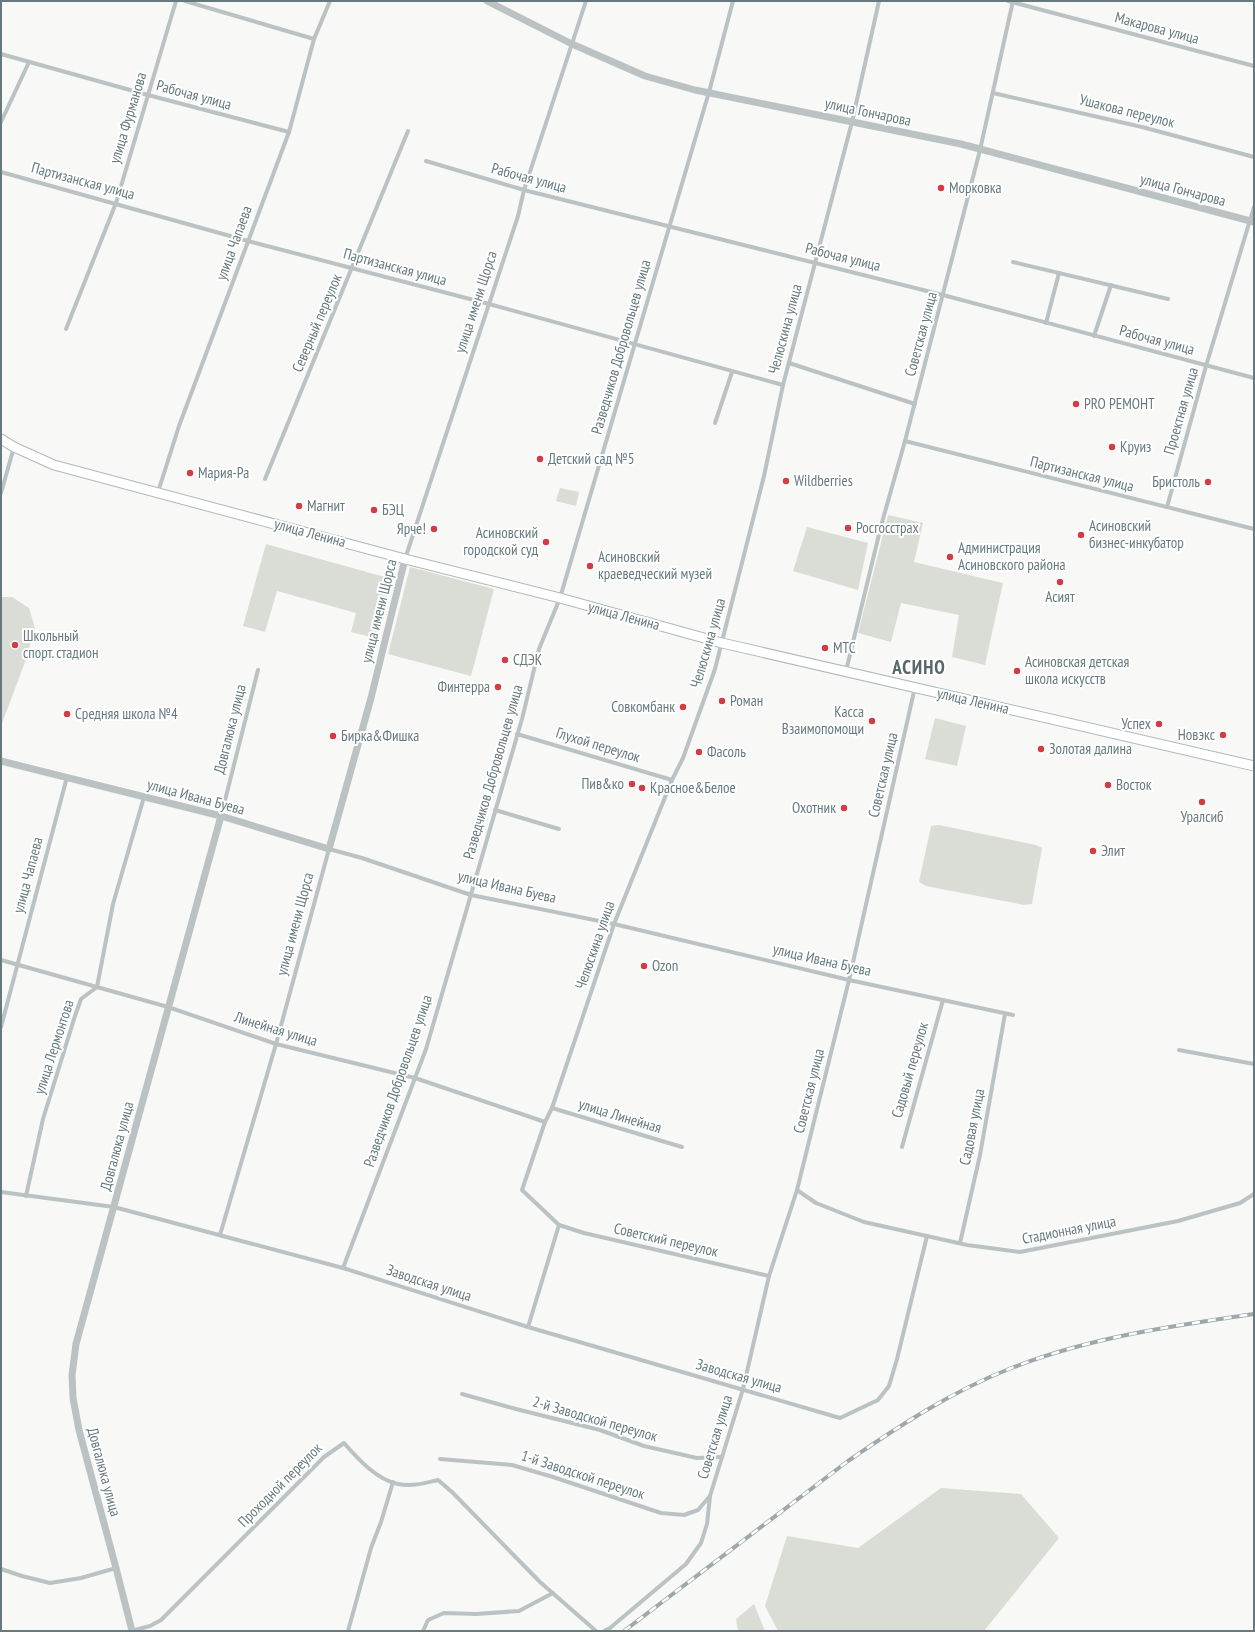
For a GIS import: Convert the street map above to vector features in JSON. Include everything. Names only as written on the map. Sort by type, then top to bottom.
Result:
[{"type":"main road","name":"улица Ленина","points":[[1,439],[14,447],[54,465],[722,642],[1254,766]]},
{"type":"street","name":"улица Фурманова","points":[[66,329],[116,203],[176,1]]},
{"type":"street","points":[[185,1],[314,39]]},
{"type":"street","name":"улица Чапаева","points":[[158,492],[179,426],[288,132],[314,39],[330,1]]},
{"type":"street","name":"улица Гончарова","points":[[487,1],[572,44],[645,76],[709,92],[961,144],[1252,222]]},
{"type":"street","name":"улица имени Щорса","points":[[220,1236],[276,1044],[328,849],[371,698],[405,559],[518,216],[524,190],[586,1]]},
{"type":"street","name":"Разведчиков Добровольцев улица","points":[[343,1268],[426,1049],[517,734],[539,649],[560,598],[709,92],[733,1]]},
{"type":"street","name":"Челюскина улица","points":[[559,1225],[522,1190],[545,1122],[552,1108],[614,924],[672,780],[683,758],[715,669],[764,476],[783,385],[852,122],[879,1]]},
{"type":"street","name":"Макарова улица","points":[[1011,1],[1254,66]]},
{"type":"street","name":"Советская улица","points":[[846,671],[881,526],[915,404],[980,150],[1011,1]]},
{"type":"street","name":"Рабочая улица","points":[[1,54],[288,132]]},
{"type":"street","points":[[1,122],[29,62]]},
{"type":"street","name":"Ушакова переулок","points":[[993,93],[1142,127],[1254,157]]},
{"type":"street","name":"Северный переулок","points":[[265,479],[408,131]]},
{"type":"street","name":"Рабочая улица","points":[[426,161],[524,190],[943,295],[1254,378]]},
{"type":"street","name":"Партизанская улица","points":[[1,172],[248,241],[489,304],[783,385]]},
{"type":"street","name":"Проектная улица","points":[[1167,507],[1206,366],[1252,222],[1254,207]]},
{"type":"street","points":[[1013,262],[1168,299]]},
{"type":"street","points":[[1046,323],[1059,273]]},
{"type":"street","points":[[1094,336],[1111,285]]},
{"type":"street","points":[[789,363],[915,404]]},
{"type":"street","points":[[715,423],[732,372]]},
{"type":"street","name":"Партизанская улица","points":[[905,441],[1254,529]]},
{"type":"street","points":[[1,493],[14,447]]},
{"type":"street","name":"Довгалюка улица","points":[[131,1631],[116,1568],[79,1430],[73,1398],[72,1375],[76,1344],[221,816],[258,670]]},
{"type":"street","name":"Советская улица","points":[[710,1496],[742,1389],[769,1276],[797,1190],[849,980],[915,687]]},
{"type":"street","name":"Глухой переулок","points":[[517,734],[672,780]]},
{"type":"street","name":"улица Ивана Буева","points":[[1,761],[221,816],[362,858],[471,895],[614,924],[849,980],[1013,1016]]},
{"type":"street","name":"улица Чапаева","points":[[1,1027],[67,777]]},
{"type":"street","points":[[97,987],[113,904],[144,797]]},
{"type":"street","points":[[495,810],[559,829]]},
{"type":"street","name":"Линейная улица","points":[[1,960],[168,1007],[276,1044],[415,1078],[545,1122]]},
{"type":"street","name":"улица Лермонтова","points":[[26,1196],[43,1119],[75,1016],[81,999],[97,987]]},
{"type":"street","name":"Садовый переулок","points":[[902,1147],[943,1000]]},
{"type":"street","name":"Садовая улица","points":[[960,1243],[980,1155],[1004,1014]]},
{"type":"street","points":[[1179,1050],[1254,1064]]},
{"type":"street","name":"улица Линейная","points":[[552,1108],[682,1147]]},
{"type":"street","name":"Стадионная улица","points":[[797,1190],[816,1203],[864,1222],[960,1243],[1020,1252],[1178,1221],[1240,1203],[1254,1194]]},
{"type":"street","name":"Заводская улица","points":[[1,1192],[114,1207],[343,1268],[528,1328],[840,1418],[878,1400],[889,1386],[927,1236]]},
{"type":"street","points":[[528,1328],[559,1225]]},
{"type":"street","name":"Советский переулок","points":[[559,1225],[584,1233],[769,1276]]},
{"type":"street","name":"2-й Заводской переулок","points":[[462,1394],[600,1430],[644,1446],[697,1458],[722,1457]]},
{"type":"street","name":"Проходной переулок","points":[[131,1631],[150,1626],[161,1620],[324,1457],[344,1443],[356,1456],[383,1479],[398,1484],[413,1485],[438,1480],[553,1594],[596,1631]]},
{"type":"street","name":"1-й Заводской переулок","points":[[440,1459],[512,1465],[661,1513],[684,1515],[698,1510],[710,1496]]},
{"type":"street","points":[[348,1631],[371,1548],[381,1522],[393,1482]]},
{"type":"street","points":[[604,1631],[610,1628],[686,1564],[701,1543],[707,1524],[710,1496]]},
{"type":"street","points":[[1,1569],[50,1583],[81,1578],[116,1568]]},
{"type":"street","points":[[423,1631],[428,1620],[444,1613],[476,1614],[519,1611],[553,1594]]},
{"type":"shaded area","points":[[560,488],[579,492],[576,506],[556,501]]},
{"type":"shaded area","points":[[888,515],[923,523],[914,562],[1003,583],[985,665],[952,657],[959,615],[901,603],[891,642],[858,633]]},
{"type":"shaded area","points":[[807,527],[868,543],[858,590],[793,571]]},
{"type":"shaded area","points":[[266,544],[392,579],[375,638],[351,632],[356,613],[277,591],[265,632],[243,626]]},
{"type":"shaded area","points":[[410,567],[494,589],[471,676],[388,654]]},
{"type":"shaded area","name":"Школьный спорт. стадион","points":[[1,597],[12,597],[29,608],[35,628],[25,662],[1,726]]},
{"type":"shaded area","points":[[935,718],[966,726],[957,766],[925,759]]},
{"type":"shaded area","points":[[939,825],[1036,845],[1042,848],[1032,904],[1024,905],[926,886],[919,882],[931,826]]},
{"type":"shaded area","points":[[941,1488],[1021,1494],[1059,1538],[984,1631],[778,1631],[765,1606],[787,1536],[858,1548]]},
{"type":"shaded area","points":[[754,1604],[765,1631],[738,1631],[736,1619]]},
{"type":"railway","points":[[624,1631],[848,1461],[926,1410],[967,1388],[1009,1369],[1039,1358],[1099,1341],[1192,1323],[1254,1314]]},
{"type":"place","name":"Морковка","points":[[941,188]]},
{"type":"place","name":"PRO РЕМОНТ","points":[[1076,404]]},
{"type":"place","name":"Круиз","points":[[1112,447]]},
{"type":"place","name":"Детский сад №5","points":[[540,459]]},
{"type":"place","name":"Мария-Ра","points":[[190,473]]},
{"type":"place","name":"Wildberries","points":[[786,481]]},
{"type":"place","name":"Бристоль","points":[[1208,482]]},
{"type":"place","name":"Магнит","points":[[299,506]]},
{"type":"place","name":"БЭЦ","points":[[374,510]]},
{"type":"place","name":"Росгосстрах","points":[[848,528]]},
{"type":"place","name":"Ярче!","points":[[434,529]]},
{"type":"place","name":"Асиновский бизнес-инкубатор","points":[[1081,535]]},
{"type":"place","name":"Асиновский городской суд","points":[[546,542]]},
{"type":"place","name":"Администрация Асиновского района","points":[[950,557]]},
{"type":"place","name":"Асиновский краеведческий музей","points":[[590,566]]},
{"type":"place","name":"Асият","points":[[1060,582]]},
{"type":"place","name":"Школьный спорт. стадион","points":[[15,645]]},
{"type":"place","name":"МТС","points":[[825,648]]},
{"type":"place","name":"СДЭК","points":[[505,660]]},
{"type":"place","name":"Асиновская детская школа искусств","points":[[1017,671]]},
{"type":"place","name":"Финтерра","points":[[498,687]]},
{"type":"place","name":"Роман","points":[[722,701]]},
{"type":"place","name":"Совкомбанк","points":[[683,707]]},
{"type":"place","name":"Средняя школа №4","points":[[67,714]]},
{"type":"place","name":"Касса Взаимопомощи","points":[[872,721]]},
{"type":"place","name":"Успех","points":[[1159,724]]},
{"type":"place","name":"Новэкс","points":[[1223,735]]},
{"type":"place","name":"Бирка&Фишка","points":[[333,736]]},
{"type":"place","name":"Золотая далина","points":[[1041,749]]},
{"type":"place","name":"Фасоль","points":[[699,752]]},
{"type":"place","name":"Пив&ко","points":[[632,784]]},
{"type":"place","name":"Восток","points":[[1108,785]]},
{"type":"place","name":"Красное&Белое","points":[[642,788]]},
{"type":"place","name":"Уралсиб","points":[[1202,802]]},
{"type":"place","name":"Охотник","points":[[844,808]]},
{"type":"place","name":"Элит","points":[[1093,851]]},
{"type":"place","name":"Ozon","points":[[644,966]]},
{"type":"district","name":"АСИНО","points":[[919,667]]}]
